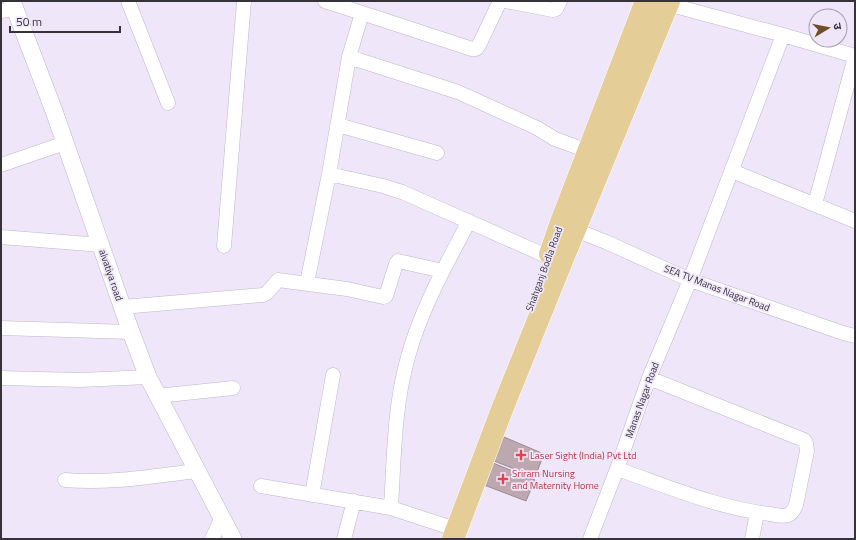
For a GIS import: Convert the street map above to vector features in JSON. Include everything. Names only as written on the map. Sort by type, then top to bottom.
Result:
[{"type":"main road","name":"Shahganj Bodla Road","points":[[449,535],[549,257],[567,227],[588,152],[646,1]]},
{"type":"main road","points":[[449,535],[503,407],[567,227],[665,2]]},
{"type":"street","points":[[128,1],[168,103]]},
{"type":"street","points":[[224,246],[244,1]]},
{"type":"street","points":[[325,1],[472,49],[479,45],[500,1]]},
{"type":"street","points":[[506,1],[553,10],[556,9],[560,1]]},
{"type":"street","points":[[665,2],[855,57],[815,204]]},
{"type":"street","name":"alvatiya road","points":[[9,7],[54,111],[148,377],[222,517],[232,539]]},
{"type":"street","points":[[307,283],[329,174],[349,56],[362,13]]},
{"type":"street","name":"Manas Nagar Road","points":[[590,539],[617,469],[649,378],[690,280],[783,35]]},
{"type":"street","points":[[349,56],[458,92],[538,128],[555,139],[588,152]]},
{"type":"street","points":[[338,125],[437,153]]},
{"type":"street","points":[[1,165],[65,143]]},
{"type":"street","points":[[732,171],[855,221]]},
{"type":"street","points":[[329,174],[383,186],[402,192],[549,257]]},
{"type":"street","points":[[391,508],[398,410],[408,357],[422,316],[469,221]]},
{"type":"street","name":"SEA TV Manas Nagar Road","points":[[567,227],[690,280],[855,336]]},
{"type":"street","points":[[1,237],[101,245]]},
{"type":"street","points":[[122,306],[264,295],[278,280],[347,289],[381,298],[386,296],[398,261],[443,271]]},
{"type":"street","points":[[1,328],[131,332]]},
{"type":"street","points":[[312,495],[333,376]]},
{"type":"street","points":[[1,378],[80,380],[148,377]]},
{"type":"street","points":[[617,469],[716,503],[757,513],[790,514],[796,505],[807,451],[804,440],[649,378]]},
{"type":"street","points":[[157,396],[233,388]]},
{"type":"street","points":[[65,480],[111,481],[197,471]]},
{"type":"street","points":[[261,486],[391,508],[449,535]]},
{"type":"street","points":[[344,539],[354,501]]},
{"type":"street","points":[[752,539],[757,513]]},
{"type":"street","points":[[212,539],[222,517]]},
{"type":"building","points":[[504,437],[544,454],[535,477],[494,461]]},
{"type":"building","points":[[493,463],[535,480],[526,501],[484,485]]},
{"type":"place","name":"Laser Sight (India) Pvt Ltd","points":[[521,455]]},
{"type":"place","name":"Sriram Nursing and Maternity Home","points":[[503,479]]}]
